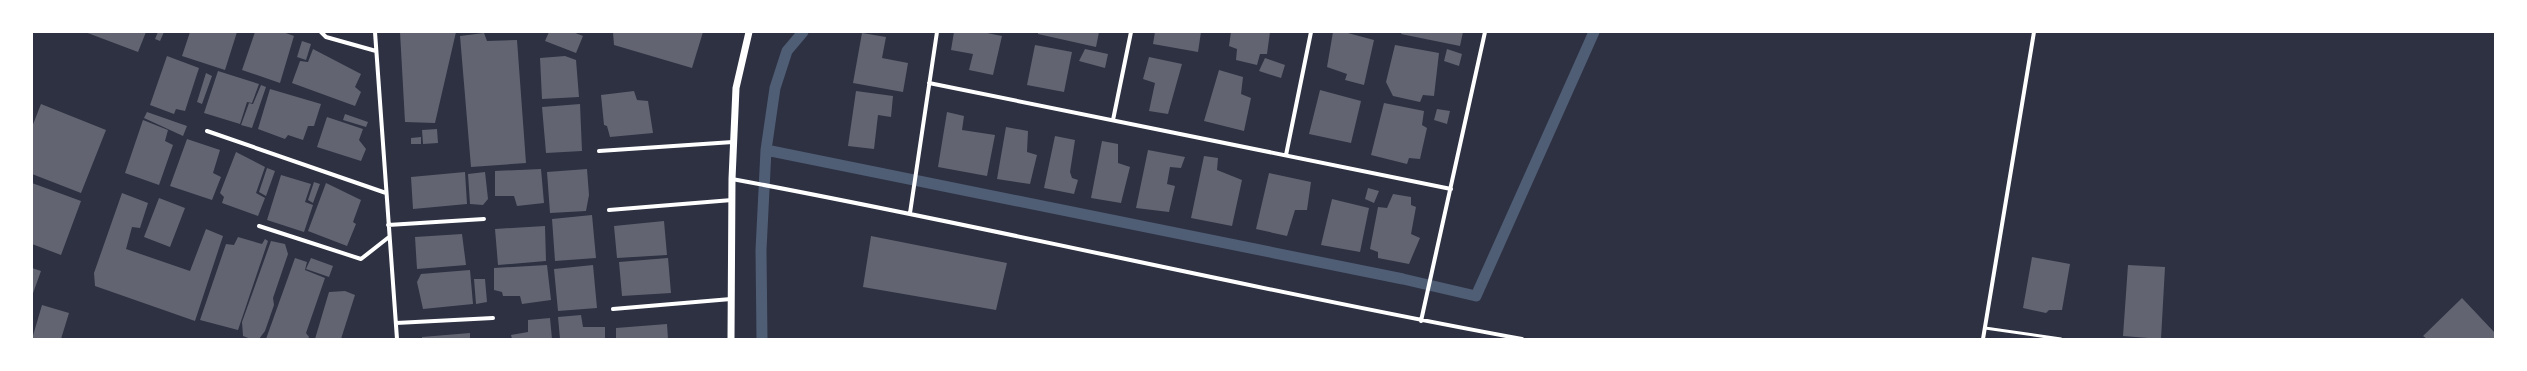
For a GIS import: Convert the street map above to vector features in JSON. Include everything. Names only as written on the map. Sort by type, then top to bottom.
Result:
[{"type":"street","points":[[321,32],[326,37],[376,51]]},
{"type":"street","points":[[375,32],[397,339]]},
{"type":"street","points":[[731,339],[732,179],[736,88],[749,32]]},
{"type":"street","points":[[910,213],[937,32]]},
{"type":"street","points":[[1113,120],[1131,32]]},
{"type":"street","points":[[1286,155],[1311,32]]},
{"type":"street","points":[[1421,321],[1485,32]]},
{"type":"street","points":[[1983,339],[2034,32]]},
{"type":"street","points":[[929,83],[1451,189]]},
{"type":"street","points":[[206,131],[386,193]]},
{"type":"street","points":[[600,151],[733,142]]},
{"type":"street","points":[[732,179],[910,213],[1421,321],[1522,339]]},
{"type":"street","points":[[609,210],[732,200]]},
{"type":"street","points":[[388,225],[484,219]]},
{"type":"street","points":[[259,226],[361,259],[389,237]]},
{"type":"street","points":[[613,309],[731,300]]},
{"type":"street","points":[[396,324],[493,318]]},
{"type":"lane","points":[[1985,328],[2061,339]]},
{"type":"building","points":[[85,32],[146,32],[138,52]]},
{"type":"building","points":[[158,32],[164,32],[160,41],[155,39]]},
{"type":"building","points":[[190,32],[237,32],[225,70],[182,56]]},
{"type":"building","points":[[255,32],[283,32],[294,36],[280,83],[242,70]]},
{"type":"building","points":[[400,32],[456,32],[435,123],[405,122]]},
{"type":"building","points":[[549,32],[573,32],[583,36],[576,53],[545,41]]},
{"type":"building","points":[[613,32],[703,32],[692,68],[614,45]]},
{"type":"building","points":[[954,32],[982,32],[1002,36],[993,75],[969,70],[973,54],[951,50]]},
{"type":"building","points":[[1038,32],[1099,32],[1096,47],[1038,34]]},
{"type":"building","points":[[1155,32],[1201,32],[1198,52],[1153,44]]},
{"type":"building","points":[[1231,32],[1270,32],[1267,54],[1260,54],[1257,65],[1236,60],[1237,49],[1229,46]]},
{"type":"building","points":[[1333,32],[1344,32],[1374,40],[1364,85],[1345,80],[1347,74],[1327,67]]},
{"type":"building","points":[[1402,32],[1463,32],[1460,46],[1401,34]]},
{"type":"building","points":[[484,33],[487,41],[517,40],[526,163],[471,167],[460,36]]},
{"type":"building","points":[[862,33],[886,37],[882,58],[908,63],[903,92],[853,83]]},
{"type":"building","points":[[302,41],[311,44],[306,60],[297,57]]},
{"type":"building","points":[[1035,45],[1072,52],[1064,92],[1027,85]]},
{"type":"building","points":[[1395,45],[1439,53],[1434,96],[1423,95],[1420,102],[1393,96],[1386,82]]},
{"type":"building","points":[[313,49],[361,74],[355,87],[361,92],[355,106],[292,83],[300,61],[308,62]]},
{"type":"building","points":[[1085,49],[1108,54],[1105,68],[1079,61]]},
{"type":"building","points":[[1447,49],[1462,54],[1459,66],[1444,61]]},
{"type":"building","points":[[167,56],[199,68],[185,111],[176,109],[174,114],[150,105]]},
{"type":"building","points":[[565,56],[576,60],[579,97],[542,99],[540,58]]},
{"type":"building","points":[[1149,57],[1182,64],[1168,114],[1149,111],[1155,83],[1143,79]]},
{"type":"building","points":[[1265,58],[1285,65],[1281,78],[1259,71]]},
{"type":"building","points":[[1219,70],[1243,77],[1241,94],[1251,98],[1244,131],[1204,121]]},
{"type":"building","points":[[218,71],[259,84],[252,103],[247,102],[240,124],[204,113]]},
{"type":"building","points":[[206,73],[212,76],[202,104],[197,102]]},
{"type":"building","points":[[261,85],[266,87],[252,128],[241,125],[249,103],[253,104]]},
{"type":"building","points":[[270,89],[321,104],[314,126],[308,126],[303,140],[288,135],[285,139],[258,129]]},
{"type":"building","points":[[1320,90],[1361,101],[1351,143],[1309,134]]},
{"type":"building","points":[[634,91],[637,100],[648,101],[653,133],[610,137],[607,126],[604,125],[601,95]]},
{"type":"building","points":[[856,91],[893,96],[891,117],[878,115],[874,149],[848,146]]},
{"type":"building","points":[[1384,103],[1424,111],[1422,125],[1427,128],[1420,159],[1409,158],[1407,164],[1371,155]]},
{"type":"building","points":[[41,104],[106,130],[81,193],[32,174],[32,127]]},
{"type":"building","points":[[580,104],[582,151],[546,153],[542,107]]},
{"type":"building","points":[[1437,109],[1450,111],[1447,124],[1434,120]]},
{"type":"building","points":[[147,112],[187,126],[183,136],[144,118]]},
{"type":"building","points":[[947,112],[964,116],[962,130],[995,135],[987,176],[938,167]]},
{"type":"building","points":[[345,114],[368,122],[366,127],[343,120]]},
{"type":"building","points":[[327,117],[363,129],[359,140],[366,149],[361,161],[317,147]]},
{"type":"building","points":[[143,120],[168,130],[165,141],[173,145],[159,185],[125,173]]},
{"type":"building","points":[[1006,127],[1028,131],[1027,152],[1037,155],[1030,184],[997,179]]},
{"type":"building","points":[[437,129],[438,143],[423,144],[422,130]]},
{"type":"building","points":[[1055,136],[1075,140],[1070,172],[1072,178],[1078,180],[1074,194],[1044,188]]},
{"type":"building","points":[[421,137],[421,144],[411,144],[411,138]]},
{"type":"building","points":[[187,139],[220,150],[213,173],[221,177],[212,200],[170,186]]},
{"type":"building","points":[[1102,141],[1118,144],[1118,163],[1130,167],[1121,203],[1091,198]]},
{"type":"building","points":[[1148,150],[1185,157],[1181,168],[1170,167],[1167,184],[1175,186],[1169,212],[1136,208]]},
{"type":"building","points":[[236,152],[265,167],[256,193],[265,198],[258,216],[222,203],[224,197],[220,193]]},
{"type":"building","points":[[1204,156],[1218,158],[1217,170],[1242,180],[1232,226],[1191,218]]},
{"type":"building","points":[[267,168],[275,171],[266,196],[259,192]]},
{"type":"building","points":[[541,169],[544,203],[517,206],[514,196],[495,196],[495,171]]},
{"type":"building","points":[[587,169],[589,195],[586,211],[550,213],[547,172]]},
{"type":"building","points":[[465,172],[467,204],[413,209],[411,177]]},
{"type":"building","points":[[485,172],[488,199],[483,205],[470,204],[468,174]]},
{"type":"building","points":[[1269,173],[1311,182],[1307,210],[1295,210],[1287,236],[1256,229]]},
{"type":"building","points":[[281,175],[311,184],[305,202],[313,205],[304,232],[267,220]]},
{"type":"building","points":[[314,182],[320,184],[313,203],[308,200]]},
{"type":"building","points":[[32,183],[81,201],[61,255],[32,244]]},
{"type":"building","points":[[326,183],[361,200],[353,222],[356,224],[347,246],[308,231]]},
{"type":"building","points":[[1368,188],[1379,191],[1374,203],[1365,199]]},
{"type":"building","points":[[122,193],[148,203],[140,228],[132,227],[126,249],[190,271],[206,229],[223,236],[195,321],[95,286],[94,273]]},
{"type":"building","points":[[1393,194],[1411,197],[1411,205],[1416,207],[1411,234],[1420,238],[1409,264],[1378,258],[1378,252],[1370,249],[1378,207],[1387,208]]},
{"type":"building","points":[[159,198],[185,208],[170,247],[144,237]]},
{"type":"building","points":[[1332,199],[1369,208],[1360,252],[1321,245]]},
{"type":"building","points":[[592,215],[596,258],[555,261],[552,219]]},
{"type":"building","points":[[664,221],[667,255],[617,258],[614,226]]},
{"type":"building","points":[[545,226],[546,261],[498,265],[495,229]]},
{"type":"building","points":[[462,234],[466,265],[417,269],[415,237]]},
{"type":"building","points":[[871,236],[1007,263],[996,310],[863,287]]},
{"type":"building","points":[[238,237],[262,244],[265,239],[268,241],[238,330],[200,320],[226,244],[234,245]]},
{"type":"building","points":[[271,241],[285,244],[288,254],[273,298],[274,305],[265,331],[259,339],[251,339],[243,336],[242,322]]},
{"type":"building","points":[[2032,257],[2070,264],[2062,310],[2049,310],[2046,313],[2023,308]]},
{"type":"building","points":[[295,258],[307,262],[305,270],[325,278],[306,333],[309,337],[308,339],[266,339]]},
{"type":"building","points":[[311,258],[333,266],[329,277],[306,269]]},
{"type":"building","points":[[668,258],[671,293],[622,296],[619,262]]},
{"type":"building","points":[[547,265],[551,300],[522,304],[520,296],[503,296],[502,292],[494,290],[494,268]]},
{"type":"building","points":[[593,265],[597,308],[558,311],[554,269]]},
{"type":"building","points":[[2128,265],[2165,267],[2161,339],[2123,336]]},
{"type":"building","points":[[32,268],[41,271],[32,296]]},
{"type":"building","points":[[470,270],[473,304],[423,309],[417,282],[421,274]]},
{"type":"building","points":[[474,279],[485,279],[487,302],[476,304]]},
{"type":"building","points":[[345,291],[355,295],[341,339],[315,339],[329,292]]},
{"type":"building","points":[[2462,298],[2495,333],[2495,339],[2427,339],[2423,336]]},
{"type":"building","points":[[42,305],[69,313],[61,339],[32,339]]},
{"type":"building","points":[[581,315],[583,327],[605,327],[605,339],[560,339],[558,317]]},
{"type":"building","points":[[550,318],[552,339],[512,339],[511,335],[528,332],[528,320]]},
{"type":"building","points":[[667,324],[668,339],[616,339],[616,328]]},
{"type":"building","points":[[470,333],[470,339],[422,339],[422,337]]},
{"type":"waterway","points":[[766,150],[775,88],[787,51],[803,32]]},
{"type":"waterway","points":[[762,339],[761,250],[766,150],[1403,279],[1476,296],[1594,32]]}]
